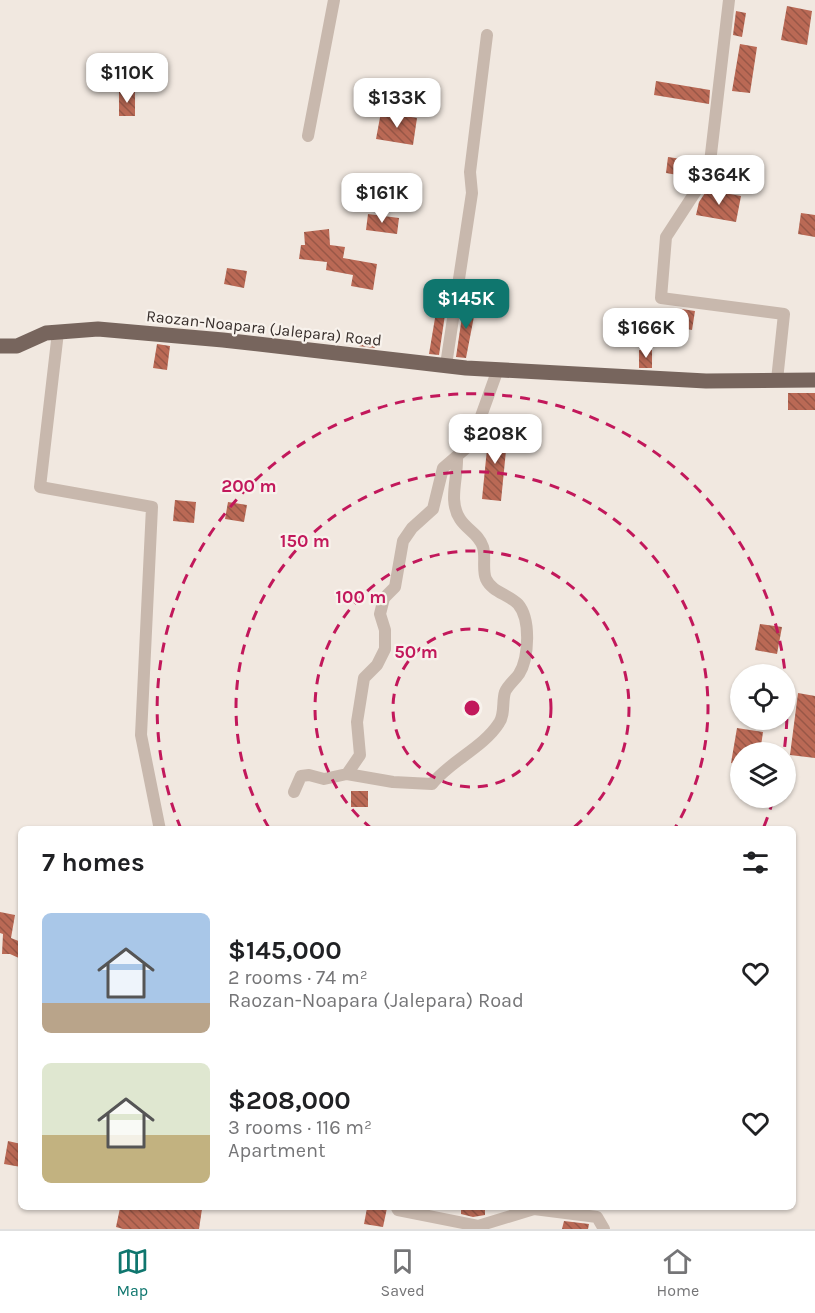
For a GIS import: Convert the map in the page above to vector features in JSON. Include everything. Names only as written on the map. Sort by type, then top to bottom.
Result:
[{"type":"main road","name":"Raozan-Noapara (Jalepara) Road","points":[[0,346],[17,346],[46,333],[98,329],[498,369],[706,381],[815,380]]},
{"type":"street","points":[[308,136],[334,0]]},
{"type":"street","points":[[729,0],[709,171],[666,237],[661,298],[784,314],[777,380]]},
{"type":"street","points":[[446,365],[472,193],[470,172],[487,35]]},
{"type":"street","points":[[58,332],[40,487],[152,507],[141,735],[159,826]]},
{"type":"street","points":[[347,774],[360,755],[357,722],[364,678],[377,664],[385,649],[385,630],[380,614],[384,598],[394,587],[403,541],[412,528],[433,509],[443,468],[471,444],[498,369]]},
{"type":"street","points":[[294,792],[301,776],[309,775],[324,779],[347,774],[393,782],[432,784],[445,770],[486,738],[501,722],[505,691],[520,673],[527,651],[524,613],[517,603],[492,587],[485,577],[483,546],[476,535],[461,521],[453,505],[458,470],[457,457]]},
{"type":"street","points":[[398,1210],[478,1226],[531,1210]]},
{"type":"street","points":[[542,1210],[597,1217],[604,1229]]},
{"type":"building","points":[[787,6],[812,11],[807,45],[781,40]]},
{"type":"building","points":[[736,11],[746,13],[742,37],[733,35]]},
{"type":"building","points":[[740,44],[757,47],[750,93],[732,91]]},
{"type":"building","points":[[656,81],[710,90],[709,104],[654,95]]},
{"type":"building","points":[[119,92],[135,92],[135,116],[119,116]]},
{"type":"building","points":[[381,112],[417,118],[413,145],[376,139]]},
{"type":"building","points":[[668,157],[702,162],[701,168],[695,178],[666,173]]},
{"type":"building","points":[[707,190],[741,196],[736,222],[696,215],[699,202]]},
{"type":"building","points":[[801,213],[815,215],[815,237],[798,234]]},
{"type":"building","points":[[368,214],[399,218],[397,234],[366,230]]},
{"type":"building","points":[[329,229],[330,245],[345,247],[343,258],[377,264],[373,290],[351,286],[353,275],[326,270],[327,262],[299,259],[301,245],[305,245],[304,232]]},
{"type":"building","points":[[227,268],[247,271],[244,288],[224,284]]},
{"type":"building","points":[[438,300],[447,301],[439,355],[429,354]]},
{"type":"building","points":[[464,303],[476,306],[466,358],[456,357]]},
{"type":"building","points":[[675,308],[695,311],[692,330],[671,326]]},
{"type":"building","points":[[375,338],[375,348],[358,346],[358,339]]},
{"type":"building","points":[[157,344],[170,346],[167,370],[153,368]]},
{"type":"building","points":[[639,350],[652,350],[652,368],[639,368]]},
{"type":"building","points":[[788,393],[815,393],[815,410],[788,410]]},
{"type":"building","points":[[489,429],[508,430],[501,501],[482,499]]},
{"type":"building","points":[[175,500],[196,502],[194,523],[173,521]]},
{"type":"building","points":[[228,502],[247,505],[244,522],[225,519]]},
{"type":"building","points":[[760,624],[782,627],[777,654],[755,650]]},
{"type":"building","points":[[798,693],[815,696],[815,758],[796,756],[796,742],[792,742],[793,730],[796,730]]},
{"type":"building","points":[[737,730],[763,732],[762,742],[735,742]]},
{"type":"building","points":[[351,791],[368,791],[368,807],[351,807]]},
{"type":"building","points":[[0,912],[15,915],[11,938],[18,941],[18,958],[2,954],[3,934],[0,933]]},
{"type":"building","points":[[8,1141],[18,1143],[18,1166],[4,1164]]},
{"type":"building","points":[[120,1210],[202,1210],[199,1229],[123,1229],[116,1227]]},
{"type":"building","points":[[367,1210],[387,1210],[383,1227],[364,1224]]},
{"type":"building","points":[[461,1210],[485,1210],[485,1215],[473,1217],[461,1214]]},
{"type":"building","points":[[564,1221],[589,1224],[588,1229],[562,1229]]}]
